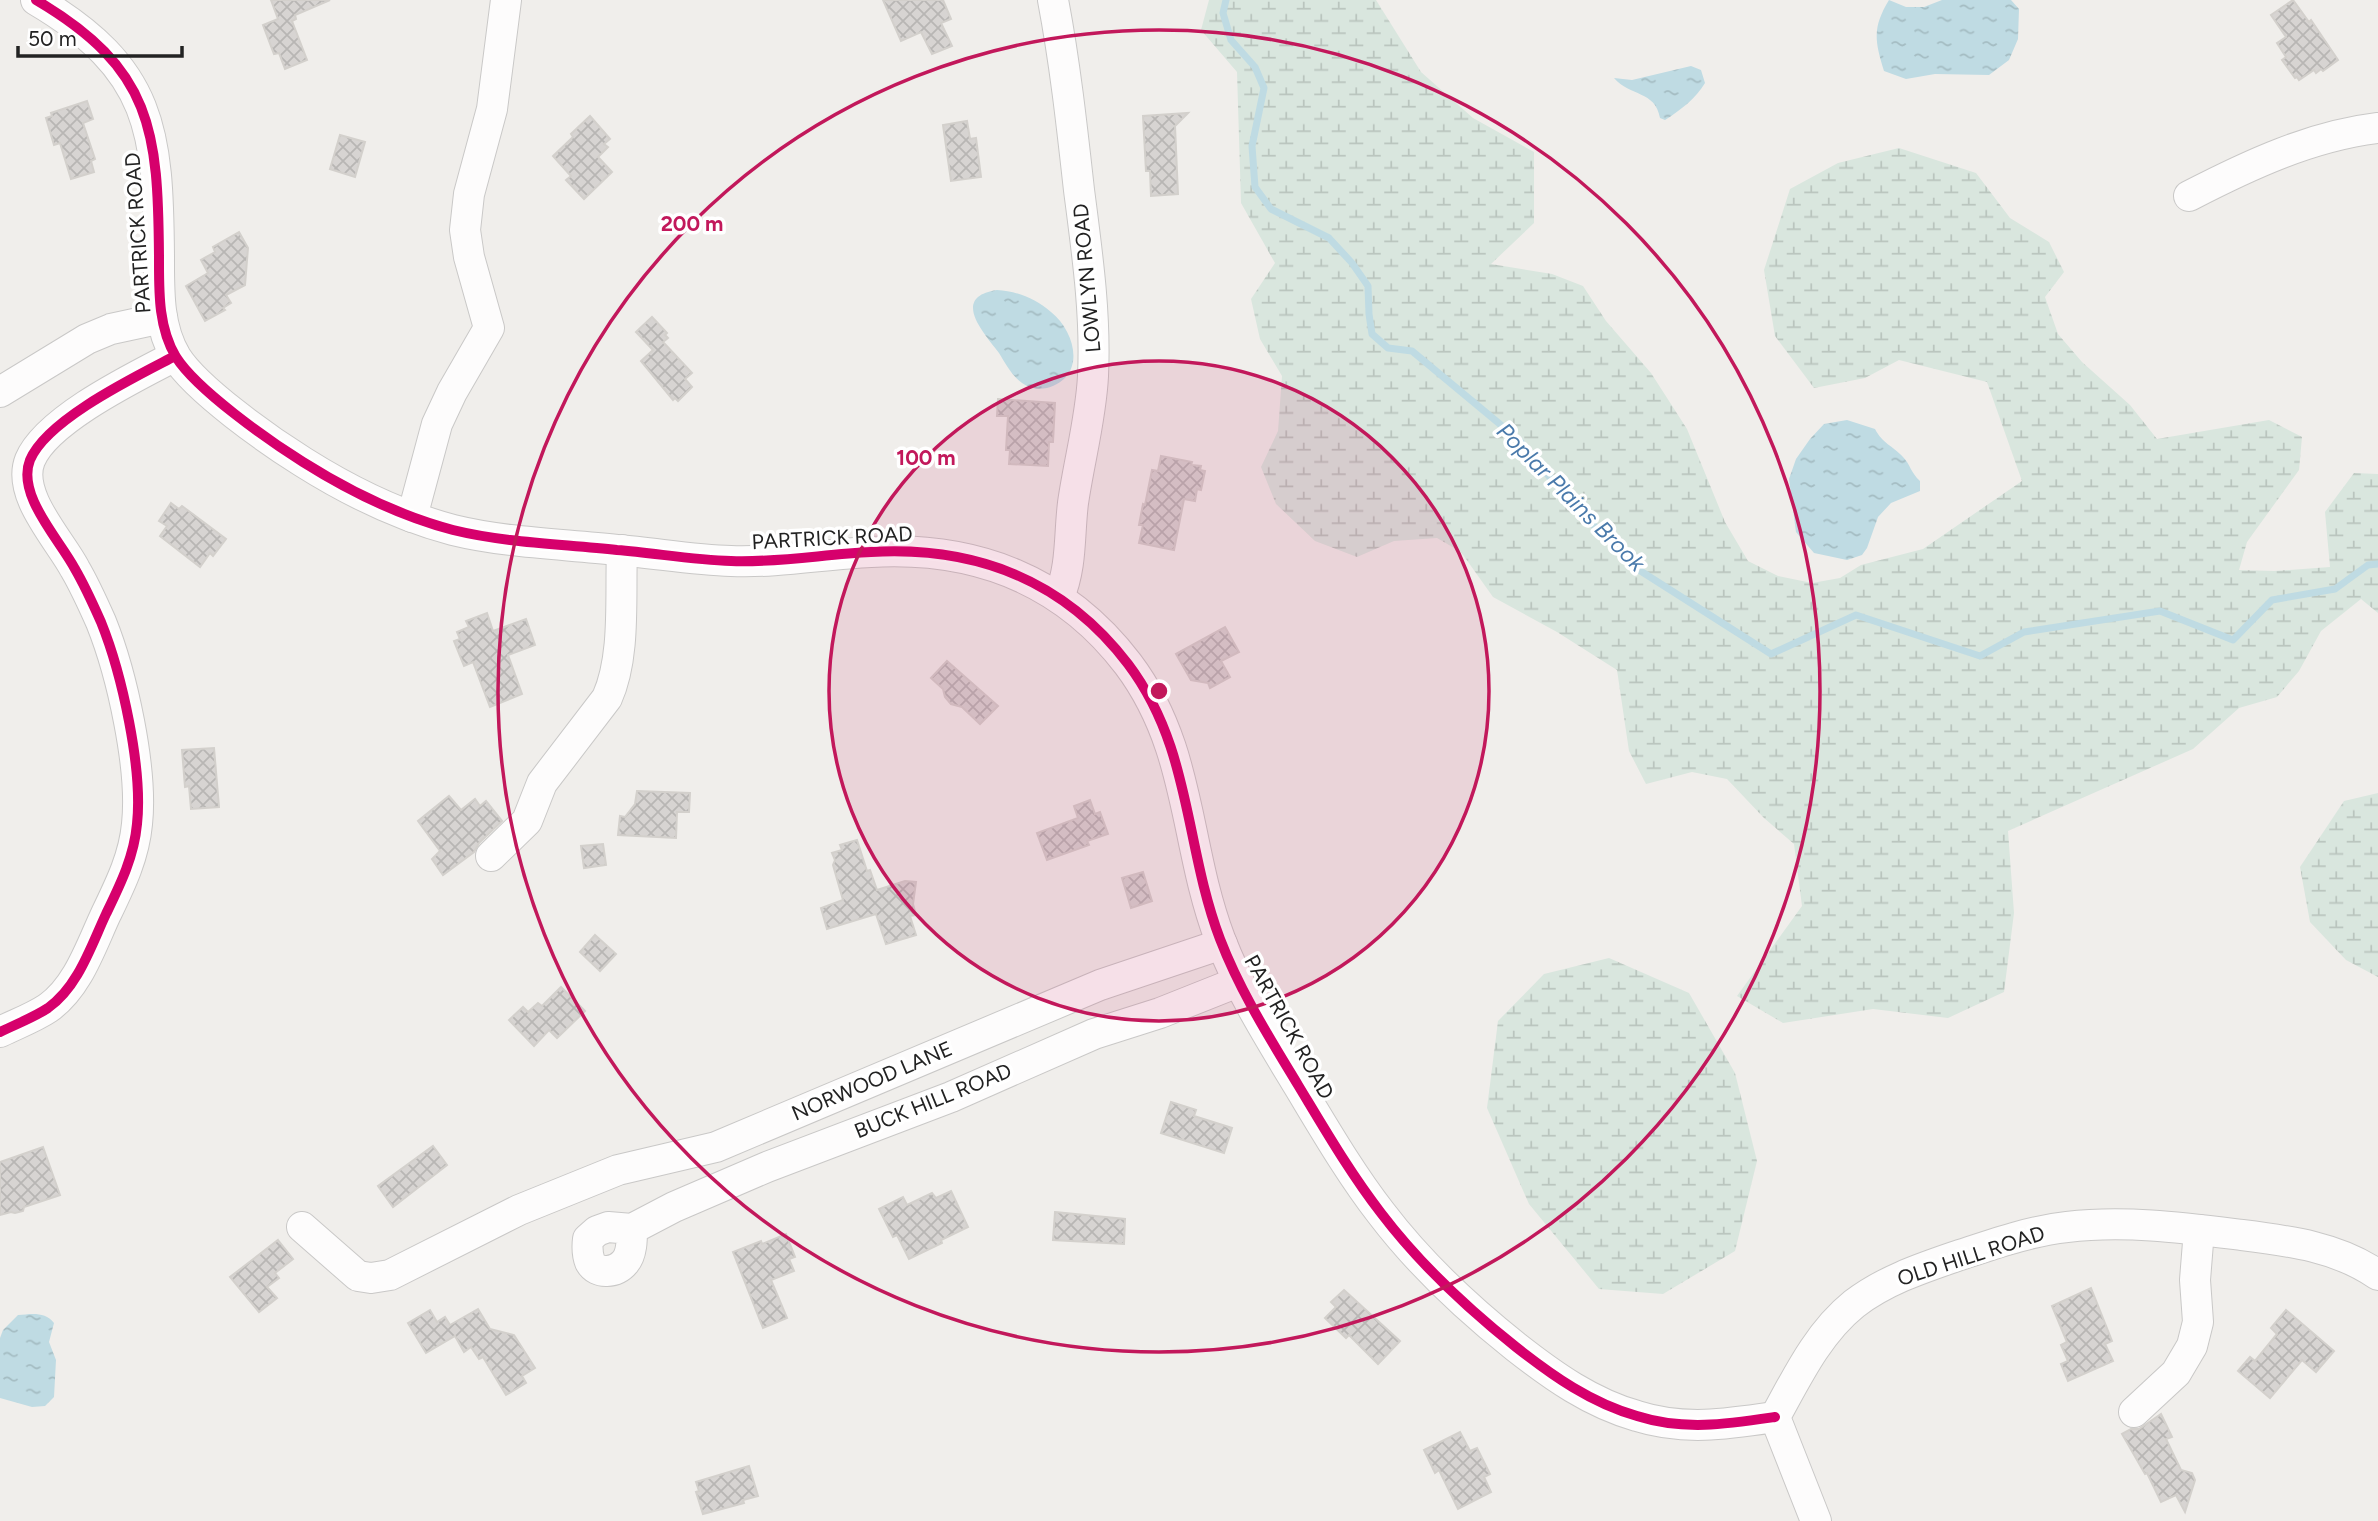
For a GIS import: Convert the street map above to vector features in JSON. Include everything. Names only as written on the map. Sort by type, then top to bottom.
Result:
[{"type":"street","name":"PARTRICK ROAD","points":[[36,0],[69,21],[106,51],[120,68],[142,105],[157,177],[162,318],[175,356],[199,383],[298,458],[365,496],[453,530],[497,538],[738,562],[874,552],[938,554],[1004,569],[1059,597],[1092,624],[1119,653],[1159,713],[1181,775],[1205,887],[1222,944],[1238,982],[1340,1155],[1381,1214],[1432,1271],[1502,1336],[1578,1391],[1632,1415],[1672,1424],[1699,1426],[1775,1417]]},
{"type":"street","points":[[412,516],[437,424],[489,328],[464,230],[469,194],[492,109],[506,0]]},
{"type":"street","name":"LOWLYN ROAD","points":[[1053,0],[1064,60],[1087,253],[1094,342],[1093,380],[1073,506],[1066,580],[1059,597]]},
{"type":"street","points":[[2189,196],[2240,170],[2316,141],[2378,128]]},
{"type":"street","points":[[0,392],[86,339],[111,328],[162,318]]},
{"type":"street","points":[[0,1031],[47,1008],[64,994],[76,976],[126,872],[137,824],[134,761],[124,699],[114,662],[102,624],[75,567],[34,505],[28,480],[29,462],[44,439],[63,423],[124,383],[175,356]]},
{"type":"street","points":[[491,856],[527,821],[542,783],[607,698],[613,684],[619,643],[622,550]]},
{"type":"street","name":"NORWOOD LANE","points":[[302,1227],[358,1276],[371,1278],[390,1275],[519,1210],[618,1170],[716,1147],[1100,985],[1222,944]]},
{"type":"street","name":"BUCK HILL ROAD","points":[[632,1228],[674,1206],[767,1167],[951,1097],[1094,1034],[1160,1013],[1238,982]]},
{"type":"street","name":"OLD HILL ROAD","points":[[1775,1417],[1807,1360],[1840,1317],[1878,1288],[1907,1274],[2022,1236],[2066,1227],[2115,1225],[2199,1230],[2319,1248],[2347,1257],[2378,1275]]},
{"type":"street","points":[[2134,1412],[2176,1373],[2192,1346],[2198,1322],[2194,1280],[2199,1230]]},
{"type":"street","points":[[1775,1417],[1816,1521]]},
{"type":"green space","points":[[1209,0],[1376,0],[1421,72],[1473,118],[1534,152],[1534,223],[1491,264],[1552,274],[1583,286],[1606,321],[1651,373],[1687,429],[1725,522],[1748,561],[1778,576],[1812,583],[1840,578],[1861,565],[1923,549],[2022,481],[1987,382],[1899,360],[1865,378],[1814,388],[1775,336],[1764,270],[1790,189],[1838,163],[1899,148],[1976,173],[2010,218],[2049,242],[2064,272],[2045,297],[2058,334],[2082,362],[2130,405],[2157,439],[2269,420],[2302,437],[2299,470],[2247,542],[2239,570],[2274,571],[2330,567],[2325,512],[2354,473],[2378,474],[2378,613],[2361,599],[2321,631],[2299,671],[2277,697],[2239,708],[2193,749],[2008,831],[2014,913],[2004,992],[1948,1018],[1873,1009],[1783,1023],[1737,996],[1802,906],[1794,844],[1764,818],[1727,779],[1692,772],[1646,784],[1629,751],[1617,670],[1557,632],[1493,597],[1461,552],[1437,538],[1394,541],[1357,557],[1315,541],[1276,504],[1261,467],[1278,431],[1282,376],[1260,339],[1251,299],[1275,263],[1241,203],[1237,72],[1201,30]]},
{"type":"green space","points":[[2378,793],[2378,977],[2346,960],[2310,922],[2300,867],[2344,801]]},
{"type":"green space","points":[[1609,958],[1689,993],[1735,1073],[1757,1161],[1735,1251],[1663,1294],[1599,1289],[1529,1204],[1487,1108],[1498,1021],[1544,974]]},
{"type":"water","points":[[1889,0],[1906,7],[1924,7],[1942,0],[2011,0],[2019,9],[2018,39],[2009,60],[1989,75],[1935,74],[1906,79],[1884,71],[1879,51],[1878,27]]},
{"type":"water","points":[[1691,66],[1701,70],[1705,83],[1688,103],[1665,120],[1660,118],[1657,109],[1647,98],[1614,78],[1632,80]]},
{"type":"water","points":[[997,290],[1019,294],[1045,307],[1067,331],[1073,353],[1072,364],[1068,374],[1060,382],[1044,389],[1025,385],[1012,373],[979,326],[973,308],[975,300],[983,294]]},
{"type":"water","points":[[1847,420],[1875,429],[1905,460],[1920,481],[1920,491],[1891,503],[1878,517],[1862,555],[1847,560],[1814,553],[1796,532],[1789,479],[1796,459],[1824,424]]},
{"type":"water","points":[[18,1315],[42,1315],[54,1323],[49,1342],[56,1360],[54,1397],[45,1406],[32,1407],[0,1398],[0,1338],[3,1330]]},
{"type":"building","points":[[271,0],[330,0],[295,15],[296,19],[292,21],[307,60],[285,69],[279,53],[274,54],[263,25],[278,19]]},
{"type":"building","points":[[883,0],[943,0],[951,19],[941,23],[952,46],[932,54],[921,32],[901,41]]},
{"type":"building","points":[[2293,0],[2309,22],[2311,20],[2338,60],[2323,71],[2321,69],[2316,73],[2314,70],[2299,80],[2282,60],[2286,57],[2277,43],[2286,37],[2271,15]]},
{"type":"building","points":[[87,101],[93,119],[83,123],[95,159],[91,161],[94,172],[71,179],[60,143],[54,145],[46,118],[52,116],[51,113]]},
{"type":"building","points":[[1188,113],[1175,126],[1178,194],[1151,196],[1150,171],[1146,171],[1143,116]]},
{"type":"building","points":[[590,116],[610,139],[604,144],[608,147],[598,157],[612,172],[584,199],[566,180],[571,176],[553,156]]},
{"type":"building","points":[[967,121],[970,139],[976,138],[981,177],[951,181],[943,125]]},
{"type":"building","points":[[340,135],[365,142],[355,177],[330,169]]},
{"type":"building","points":[[239,232],[248,248],[245,285],[226,295],[231,303],[223,308],[225,310],[205,321],[186,286],[208,273],[201,260],[215,252],[213,247]]},
{"type":"building","points":[[652,317],[667,333],[665,335],[668,338],[663,342],[692,373],[685,379],[692,387],[678,401],[675,398],[673,400],[641,361],[653,350],[636,332]]},
{"type":"building","points":[[998,399],[1055,403],[1053,442],[1049,442],[1048,466],[1009,464],[1010,450],[1006,450],[1008,416],[997,416]]},
{"type":"building","points":[[1161,456],[1192,462],[1191,465],[1201,466],[1200,470],[1205,471],[1201,490],[1197,489],[1195,501],[1184,499],[1174,550],[1139,543],[1143,525],[1139,525],[1143,504],[1145,505],[1152,470],[1158,471]]},
{"type":"building","points":[[171,503],[179,509],[182,506],[226,539],[213,556],[210,553],[200,567],[160,536],[167,526],[159,521]]},
{"type":"building","points":[[487,613],[493,631],[526,619],[535,645],[508,655],[522,694],[490,707],[473,662],[464,666],[454,641],[460,639],[457,632],[469,627],[466,621]]},
{"type":"building","points":[[1225,627],[1239,652],[1221,661],[1230,677],[1210,688],[1208,683],[1191,680],[1176,654]]},
{"type":"building","points":[[947,661],[998,706],[980,724],[962,707],[951,704],[943,689],[931,678]]},
{"type":"building","points":[[214,748],[219,807],[191,809],[189,786],[185,787],[182,750]]},
{"type":"building","points":[[637,791],[690,793],[689,812],[677,812],[676,838],[618,835],[620,816],[625,817],[635,804]]},
{"type":"building","points":[[449,796],[461,810],[475,799],[480,806],[486,801],[502,821],[479,843],[474,852],[443,875],[432,859],[440,851],[418,821]]},
{"type":"building","points":[[1090,800],[1095,814],[1100,812],[1108,834],[1087,841],[1089,845],[1047,860],[1037,833],[1078,818],[1074,806]]},
{"type":"building","points":[[857,840],[867,871],[870,870],[877,890],[905,881],[916,882],[913,904],[916,915],[910,916],[916,935],[886,944],[876,914],[827,929],[821,908],[843,900],[832,853],[842,850],[840,845]]},
{"type":"building","points":[[603,844],[606,865],[584,868],[581,846]]},
{"type":"building","points":[[1143,872],[1152,901],[1131,908],[1122,878]]},
{"type":"building","points":[[595,935],[616,954],[600,971],[580,952]]},
{"type":"building","points":[[561,987],[585,1011],[557,1038],[549,1030],[534,1046],[509,1020],[523,1007],[528,1012],[538,1003],[542,1006]]},
{"type":"building","points":[[1171,1102],[1196,1110],[1194,1116],[1232,1128],[1224,1153],[1161,1133]]},
{"type":"building","points":[[433,1146],[447,1165],[393,1207],[378,1186]]},
{"type":"building","points":[[43,1147],[60,1195],[24,1207],[23,1211],[0,1215],[0,1162]]},
{"type":"building","points":[[951,1191],[968,1227],[909,1259],[897,1235],[893,1237],[879,1209],[903,1197],[907,1205],[932,1193],[936,1198]]},
{"type":"building","points":[[1055,1212],[1125,1219],[1124,1244],[1053,1240]]},
{"type":"building","points":[[786,1234],[795,1257],[789,1259],[794,1271],[771,1280],[787,1318],[763,1328],[733,1252]]},
{"type":"building","points":[[278,1240],[293,1259],[275,1273],[279,1278],[267,1287],[277,1298],[259,1312],[230,1277]]},
{"type":"building","points":[[2091,1288],[2112,1341],[2105,1344],[2113,1361],[2068,1381],[2061,1364],[2068,1361],[2061,1345],[2067,1342],[2052,1306]]},
{"type":"building","points":[[1344,1290],[1400,1341],[1378,1364],[1349,1335],[1346,1338],[1325,1318],[1336,1307],[1331,1302]]},
{"type":"building","points":[[478,1309],[490,1329],[514,1335],[535,1368],[522,1376],[526,1383],[506,1395],[483,1357],[479,1359],[471,1347],[464,1352],[455,1336],[426,1353],[408,1323],[430,1310],[437,1322],[445,1317],[450,1325]]},
{"type":"building","points":[[2286,1310],[2334,1351],[2316,1372],[2302,1360],[2270,1398],[2238,1371],[2250,1357],[2255,1361],[2277,1334],[2271,1328]]},
{"type":"building","points":[[2161,1414],[2172,1437],[2166,1439],[2181,1470],[2192,1473],[2195,1480],[2185,1512],[2176,1495],[2161,1502],[2147,1473],[2145,1474],[2122,1434],[2131,1429],[2139,1429]]},
{"type":"building","points":[[1460,1432],[1470,1451],[1477,1448],[1490,1474],[1484,1477],[1491,1492],[1458,1509],[1439,1470],[1435,1473],[1424,1450]]},
{"type":"building","points":[[749,1466],[758,1496],[743,1500],[744,1503],[703,1514],[696,1492],[699,1491],[696,1482]]},
{"type":"waterway","name":"Poplar Plains Brook","points":[[1226,0],[1223,13],[1231,40],[1255,67],[1264,88],[1252,146],[1255,187],[1271,209],[1329,238],[1352,263],[1368,286],[1372,334],[1388,348],[1412,351],[1519,440],[1572,504],[1639,570],[1771,654],[1856,615],[1980,656],[2024,632],[2160,611],[2233,640],[2272,600],[2335,589],[2368,565],[2378,564]]},
{"type":"cycle path","points":[[36,0],[75,26],[104,52],[126,78],[141,107],[156,173],[160,296],[166,334],[176,357],[186,370],[234,414],[338,483],[394,510],[453,530],[514,540],[717,560],[766,561],[871,552],[946,555],[1014,574],[1046,590],[1075,610],[1103,635],[1128,664],[1149,696],[1176,763],[1208,903],[1237,977],[1266,1031],[1338,1150],[1370,1198],[1411,1250],[1462,1301],[1516,1347],[1558,1378],[1604,1404],[1654,1421],[1689,1425],[1723,1424],[1775,1417]]},
{"type":"cycle path","points":[[0,1032],[48,1008],[68,989],[76,977],[126,870],[137,824],[134,750],[109,643],[86,588],[34,502],[27,474],[30,460],[54,429],[73,414],[175,356]]}]
